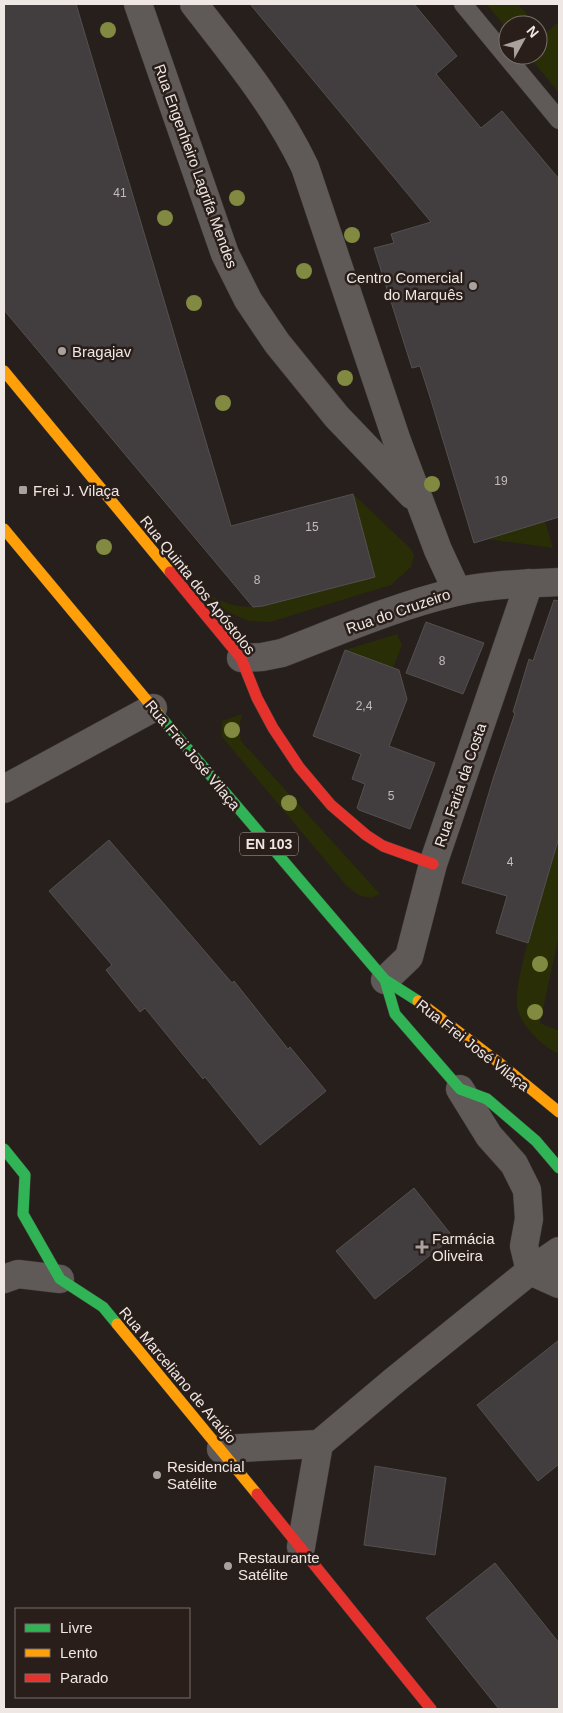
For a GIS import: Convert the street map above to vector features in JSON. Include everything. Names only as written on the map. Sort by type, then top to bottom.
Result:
[{"type":"street","name":"Rua Engenheiro Lagrifa Mendes","points":[[138,4],[225,254],[248,300],[277,344],[337,417],[421,505]]},
{"type":"street","name":"Rua Engenheiro Lagrifa Mendes","points":[[194,4],[260,88],[289,135],[305,168],[389,419],[438,550],[457,591]]},
{"type":"street","name":"Rua Quinta dos Apóstolos","points":[[4,372],[241,658],[262,710],[288,754],[334,806],[364,835],[385,847],[433,864]]},
{"type":"street","name":"Rua Frei José Vilaça","points":[[4,529],[153,708],[386,980],[416,1000],[559,1112]]},
{"type":"street","name":"Rua do Cruzeiro","points":[[241,658],[262,657],[282,653],[401,607],[457,591],[559,582]]},
{"type":"street","name":"Rua Faria da Costa","points":[[386,980],[409,957],[433,864],[529,584]]},
{"type":"street","points":[[4,789],[153,708]]},
{"type":"street","name":"Rua Frei José Vilaça","points":[[386,980],[394,1014],[460,1089],[487,1099],[536,1141],[559,1168]]},
{"type":"street","points":[[460,1089],[489,1136],[514,1164],[527,1190],[529,1218],[524,1246],[530,1271]]},
{"type":"street","name":"Rua Marceliano de Araújo","points":[[4,1149],[25,1175],[23,1214],[60,1280],[103,1307],[301,1546],[431,1709]]},
{"type":"street","points":[[221,1449],[319,1444],[530,1271],[559,1251]]},
{"type":"street","points":[[530,1271],[559,1284]]},
{"type":"street","points":[[4,1279],[18,1274],[60,1280]]},
{"type":"street","points":[[301,1546],[319,1444]]},
{"type":"lane","points":[[464,4],[559,120]]},
{"type":"green space","points":[[486,4],[518,4],[527,15],[498,15],[498,18]]},
{"type":"green space","points":[[559,22],[559,93],[536,65],[548,65],[548,31]]},
{"type":"green space","points":[[353,494],[411,549],[414,556],[411,567],[391,585],[270,622],[248,621],[226,611],[206,593],[234,605],[248,607],[265,606],[374,577]]},
{"type":"green space","points":[[545,521],[553,548],[487,539]]},
{"type":"green space","points":[[397,634],[402,645],[393,668],[345,650]]},
{"type":"green space","points":[[242,714],[239,729],[241,741],[380,894],[371,898],[358,895],[346,885],[222,737],[222,721]]},
{"type":"green space","points":[[558,840],[559,935],[540,1023],[559,1031],[559,1054],[533,1035],[519,1014],[517,1007],[518,984],[523,961]]},
{"type":"building","points":[[4,4],[76,4],[231,526],[353,494],[375,577],[253,607],[4,310]]},
{"type":"building","points":[[250,4],[414,4],[457,56],[436,74],[481,128],[502,111],[559,179],[559,517],[474,543],[420,366],[412,368],[374,248],[394,243],[391,234],[431,222]]},
{"type":"building","points":[[554,600],[559,601],[559,837],[528,943],[496,933],[507,896],[462,883],[515,713],[513,712],[529,659],[533,661]]},
{"type":"building","points":[[426,622],[484,643],[463,694],[406,673]]},
{"type":"building","points":[[345,650],[399,670],[407,699],[389,746],[435,763],[410,829],[359,810],[357,808],[365,784],[352,779],[361,754],[313,736]]},
{"type":"building","points":[[109,840],[232,983],[234,981],[288,1049],[290,1047],[326,1091],[260,1145],[205,1077],[203,1079],[145,1008],[140,1012],[106,970],[112,965],[49,891]]},
{"type":"building","points":[[414,1188],[453,1237],[375,1299],[336,1251]]},
{"type":"building","points":[[559,1340],[559,1464],[538,1481],[477,1405]]},
{"type":"building","points":[[375,1466],[446,1478],[435,1555],[364,1545]]},
{"type":"building","points":[[495,1563],[559,1643],[559,1709],[499,1709],[426,1618]]},
{"type":"traffic: fast","points":[[159,715],[385,980],[418,1001]]},
{"type":"traffic: fast","points":[[385,980],[395,1014],[460,1089],[487,1099],[536,1141],[559,1168]]},
{"type":"traffic: fast","points":[[4,1149],[25,1175],[23,1214],[60,1279],[103,1307],[117,1324]]},
{"type":"traffic: slow","points":[[4,371],[170,572]]},
{"type":"traffic: slow","points":[[4,529],[159,715]]},
{"type":"traffic: slow","points":[[418,1001],[498,1062],[559,1112]]},
{"type":"traffic: slow","points":[[117,1324],[257,1494]]},
{"type":"traffic: jam","points":[[170,572],[241,658],[257,698],[273,728],[299,767],[331,805],[366,835],[383,846],[433,864]]},
{"type":"traffic: jam","points":[[257,1494],[431,1709]]},
{"type":"place","name":"Centro Comercial do Marquês","points":[[473,286]]},
{"type":"place","name":"Bragajav","points":[[62,351]]},
{"type":"place","name":"Frei J. Vilaça","points":[[23,490]]},
{"type":"place","name":"Farmácia Oliveira","points":[[422,1247]]},
{"type":"place","name":"Residencial Satélite","points":[[157,1475]]},
{"type":"place","name":"Restaurante Satélite","points":[[228,1566]]}]
